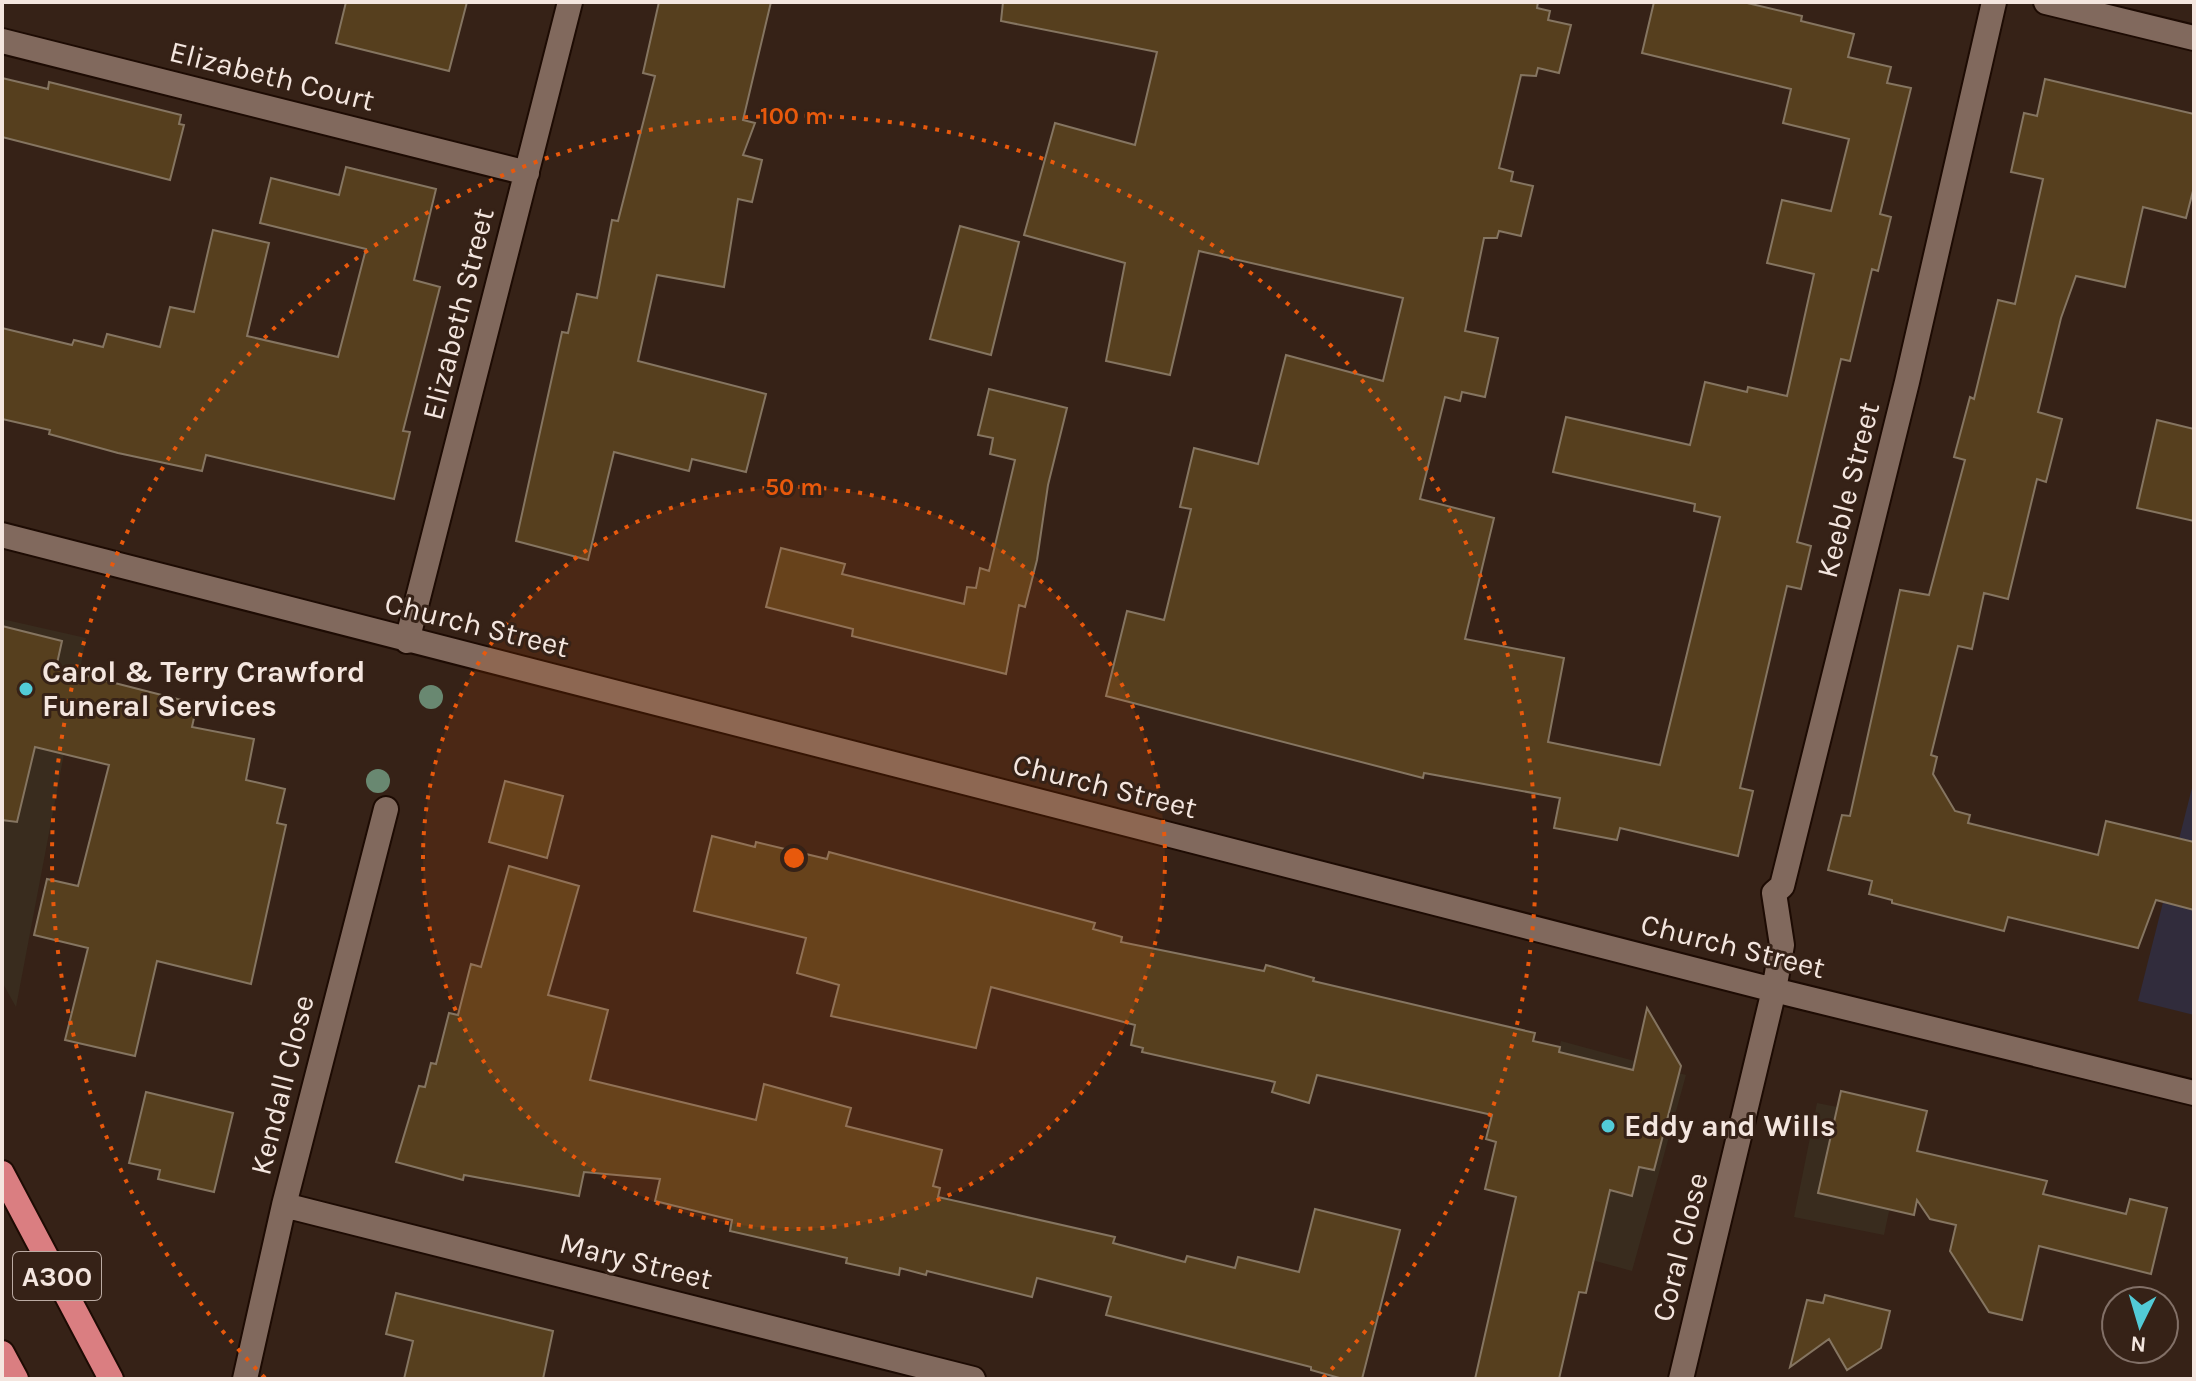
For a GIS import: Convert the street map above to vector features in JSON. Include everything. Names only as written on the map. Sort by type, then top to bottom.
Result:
[{"type":"highway","name":"A300","points":[[2,1173],[111,1379]]},
{"type":"highway","points":[[2,1353],[16,1379]]},
{"type":"street","name":"Elizabeth Street","points":[[407,641],[570,2]]},
{"type":"street","name":"Keeble Street","points":[[1774,990],[1782,945],[1774,893],[1782,886],[1907,382],[1994,2]]},
{"type":"street","points":[[2046,2],[2194,38]]},
{"type":"street","name":"Elizabeth Court","points":[[2,41],[527,173]]},
{"type":"street","name":"Church Street","points":[[2,535],[1774,990],[2194,1093]]},
{"type":"street","name":"Kendall Close","points":[[245,1379],[249,1349],[284,1205],[386,809]]},
{"type":"street","name":"Coral Close","points":[[1681,1379],[1774,990]]},
{"type":"street","name":"Mary Street","points":[[284,1205],[973,1379]]},
{"type":"shaded area","points":[[2,619],[86,638],[16,1007],[2,982]]},
{"type":"shaded area","points":[[2194,780],[2194,1015],[2138,1001]]},
{"type":"shaded area","points":[[1561,1041],[1686,1075],[1632,1271],[1508,1237]]},
{"type":"shaded area","points":[[1817,1103],[1908,1121],[1884,1235],[1794,1217]]},
{"type":"building","points":[[346,2],[467,2],[449,71],[336,43]]},
{"type":"building","points":[[659,2],[771,2],[743,120],[755,123],[743,155],[762,160],[752,202],[738,199],[724,287],[657,275],[638,361],[766,394],[746,472],[692,459],[689,471],[614,452],[588,560],[516,541],[562,332],[568,333],[577,294],[597,298],[612,220],[618,221],[655,76],[643,73]]},
{"type":"building","points":[[1003,2],[1538,2],[1537,8],[1550,11],[1548,20],[1571,25],[1559,73],[1538,68],[1536,76],[1521,75],[1499,168],[1513,172],[1511,181],[1533,186],[1521,236],[1499,231],[1497,238],[1484,238],[1465,331],[1498,338],[1485,397],[1462,392],[1460,401],[1445,397],[1420,499],[1494,518],[1465,639],[1564,658],[1548,742],[1660,765],[1720,517],[1694,511],[1695,504],[1553,472],[1566,417],[1690,445],[1705,382],[1747,392],[1748,387],[1787,396],[1814,274],[1767,263],[1782,200],[1831,211],[1849,139],[1783,123],[1791,89],[1642,53],[1654,2],[1743,2],[1802,16],[1801,21],[1854,34],[1848,57],[1891,67],[1887,83],[1911,88],[1880,214],[1891,217],[1878,271],[1872,269],[1850,361],[1841,359],[1797,542],[1811,546],[1801,589],[1787,586],[1740,788],[1753,791],[1738,856],[1620,828],[1617,840],[1554,828],[1560,798],[1424,773],[1423,778],[1106,696],[1127,611],[1164,620],[1191,509],[1180,507],[1194,448],[1258,464],[1286,355],[1383,381],[1403,298],[1199,251],[1170,375],[1106,361],[1125,263],[1024,235],[1055,123],[1135,145],[1157,52],[1001,21]]},
{"type":"building","points":[[2,78],[48,89],[49,82],[181,115],[179,124],[184,125],[170,180],[2,137]]},
{"type":"building","points":[[2045,79],[2194,114],[2194,187],[2186,218],[2143,207],[2125,287],[2076,276],[2061,318],[2038,412],[2062,419],[2046,482],[2037,479],[2008,599],[1984,593],[1972,649],[1958,646],[1931,755],[1937,757],[1933,774],[1955,811],[1970,815],[1968,823],[2098,855],[2106,821],[2194,842],[2194,910],[2156,900],[2138,948],[2008,917],[2004,931],[1892,903],[1892,900],[1869,894],[1872,881],[1828,870],[1842,815],[1850,816],[1900,590],[1929,595],[1965,460],[1954,457],[1970,397],[1974,399],[1998,300],[2015,304],[2043,179],[2011,172],[2024,113],[2037,116]]},
{"type":"building","points":[[346,167],[436,189],[414,280],[440,287],[403,431],[410,432],[394,499],[206,455],[202,471],[118,453],[49,434],[50,430],[2,419],[2,328],[72,345],[74,340],[103,347],[107,334],[160,347],[170,307],[194,312],[213,230],[269,243],[247,336],[338,357],[366,249],[260,223],[271,178],[339,195]]},
{"type":"building","points":[[960,226],[1019,242],[991,355],[930,339]]},
{"type":"building","points":[[989,389],[1067,408],[1048,485],[1037,560],[1025,607],[1019,605],[1006,674],[852,636],[853,629],[766,607],[781,548],[845,564],[842,574],[964,604],[967,587],[976,588],[980,568],[989,571],[1015,460],[990,454],[993,438],[978,435]]},
{"type":"building","points":[[2157,420],[2194,429],[2194,521],[2137,508]]},
{"type":"building","points":[[2,626],[62,641],[56,668],[197,704],[192,727],[254,739],[246,780],[285,789],[277,823],[286,825],[251,984],[157,961],[135,1056],[65,1040],[88,948],[34,935],[47,879],[78,886],[109,765],[35,747],[17,822],[2,820]]},
{"type":"building","points":[[505,781],[563,796],[547,858],[489,842]]},
{"type":"building","points":[[712,836],[755,847],[756,842],[827,859],[829,852],[1095,923],[1093,929],[1122,937],[1121,942],[1264,971],[1266,965],[1314,978],[1313,981],[1535,1033],[1533,1041],[1560,1047],[1559,1052],[1633,1070],[1647,1008],[1681,1066],[1654,1170],[1639,1167],[1632,1196],[1610,1190],[1586,1293],[1579,1292],[1559,1379],[1475,1379],[1516,1197],[1485,1189],[1496,1142],[1486,1139],[1492,1115],[1317,1075],[1309,1103],[1272,1092],[1275,1082],[1142,1052],[1143,1048],[1131,1045],[1135,1025],[991,987],[976,1048],[831,1016],[839,985],[797,973],[806,938],[694,911]]},
{"type":"building","points":[[509,866],[579,886],[548,995],[608,1010],[590,1080],[756,1120],[764,1084],[851,1108],[846,1126],[942,1150],[933,1186],[940,1188],[938,1197],[1115,1237],[1113,1243],[1185,1262],[1187,1256],[1235,1268],[1238,1257],[1299,1272],[1315,1209],[1400,1230],[1362,1379],[1343,1379],[1311,1370],[1311,1367],[1106,1315],[1111,1297],[1037,1278],[1032,1297],[927,1271],[926,1275],[900,1268],[899,1275],[846,1263],[847,1258],[730,1231],[732,1220],[655,1201],[660,1179],[584,1172],[579,1196],[464,1175],[463,1180],[396,1162],[419,1086],[425,1087],[431,1063],[436,1064],[449,1013],[458,1015],[471,964],[481,967]]},
{"type":"building","points":[[1841,1091],[1927,1111],[1917,1151],[2047,1181],[2043,1194],[2126,1214],[2130,1199],[2167,1208],[2151,1274],[2039,1246],[2022,1320],[1989,1312],[1950,1251],[1956,1225],[1930,1219],[1917,1200],[1914,1215],[1818,1193]]},
{"type":"building","points":[[146,1092],[233,1113],[214,1192],[158,1179],[160,1170],[129,1163]]},
{"type":"building","points":[[396,1293],[553,1331],[543,1379],[404,1379],[413,1341],[386,1334]]},
{"type":"building","points":[[1825,1295],[1890,1311],[1881,1348],[1847,1370],[1829,1339],[1790,1367],[1807,1300],[1823,1303]]},
{"type":"place","name":"Carol & Terry Crawford Funeral Services","points":[[26,689]]},
{"type":"place","name":"Eddy and Wills","points":[[1608,1126]]}]
